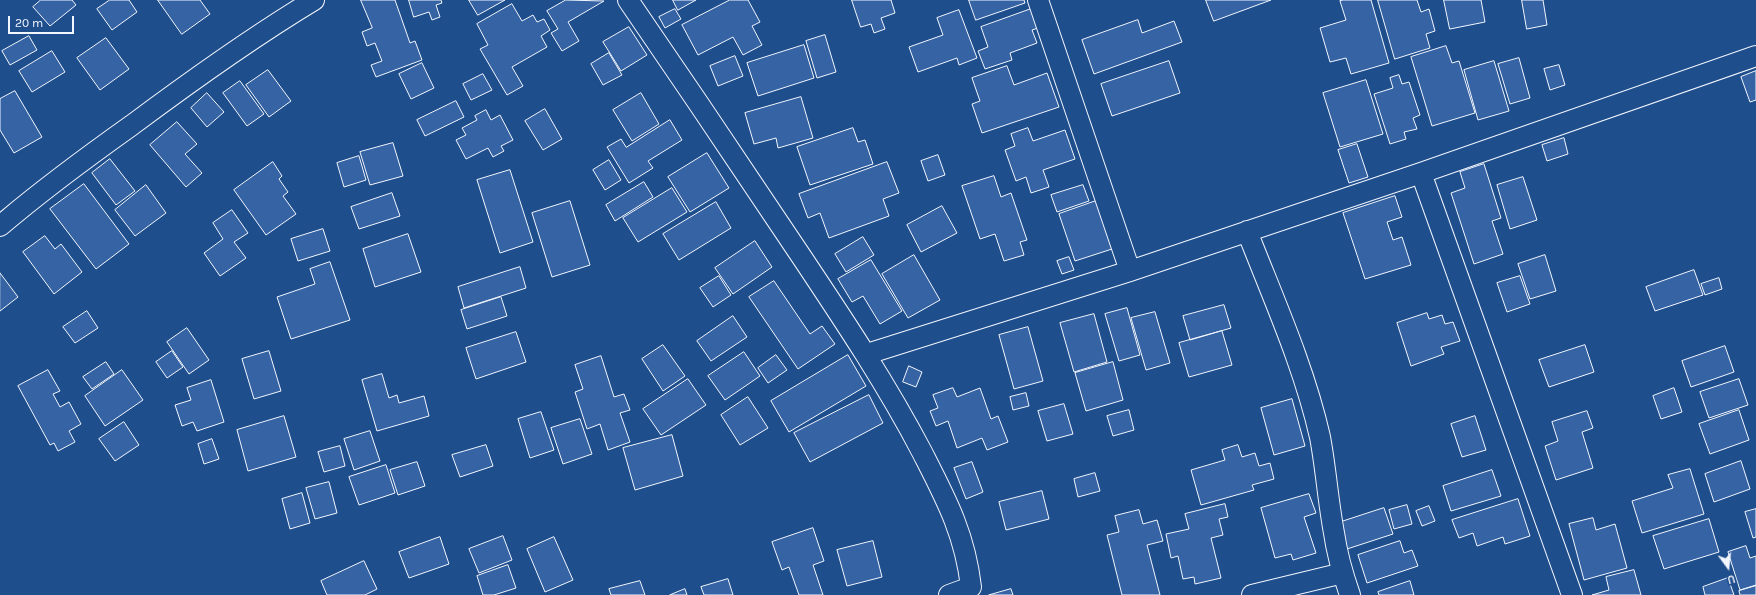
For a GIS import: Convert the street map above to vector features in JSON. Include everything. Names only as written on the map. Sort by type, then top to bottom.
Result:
[{"type":"street","points":[[0,226],[41,191],[151,110],[260,33],[314,0]]},
{"type":"street","points":[[628,0],[867,354],[910,430],[943,494],[959,530],[968,562],[971,591],[949,595]]},
{"type":"street","points":[[1038,0],[1130,271]]},
{"type":"street","points":[[867,354],[1130,271],[1421,173],[1756,56]]},
{"type":"street","points":[[1421,173],[1572,595]]},
{"type":"street","points":[[1247,231],[1299,367],[1320,437],[1334,536],[1350,595]]},
{"type":"street","points":[[1252,595],[1343,573]]},
{"type":"building","points":[[41,0],[72,0],[76,5],[50,26],[33,7]]},
{"type":"building","points":[[110,0],[129,0],[137,12],[112,30],[97,9]]},
{"type":"building","points":[[158,0],[200,0],[210,14],[182,34]]},
{"type":"building","points":[[361,0],[395,0],[410,43],[415,41],[422,60],[376,77],[371,65],[382,61],[375,43],[367,46],[362,32],[372,28]]},
{"type":"building","points":[[409,0],[441,0],[442,3],[436,5],[440,17],[432,20],[429,12],[414,17]]},
{"type":"building","points":[[469,0],[505,0],[478,15]]},
{"type":"building","points":[[566,0],[604,1],[568,22],[579,41],[562,51],[551,33],[558,29],[547,11]]},
{"type":"building","points":[[673,0],[696,0],[678,10]]},
{"type":"building","points":[[730,0],[748,0],[760,22],[752,26],[762,45],[743,55],[733,37],[698,55],[682,25]]},
{"type":"building","points":[[852,0],[891,0],[895,13],[881,18],[885,29],[874,33],[871,24],[861,27]]},
{"type":"building","points":[[969,0],[1024,0],[1025,3],[976,20]]},
{"type":"building","points":[[1206,0],[1271,0],[1214,21]]},
{"type":"building","points":[[1371,0],[1389,63],[1351,74],[1346,58],[1330,62],[1320,28],[1346,20],[1340,1]]},
{"type":"building","points":[[1378,0],[1417,0],[1421,12],[1429,9],[1435,31],[1426,34],[1430,48],[1395,59]]},
{"type":"building","points":[[1444,0],[1481,0],[1485,22],[1450,29]]},
{"type":"building","points":[[1522,0],[1543,0],[1547,25],[1527,29]]},
{"type":"building","points":[[512,4],[522,21],[533,15],[537,22],[544,19],[550,30],[541,36],[547,47],[512,67],[523,86],[507,95],[480,49],[488,45],[477,24]]},
{"type":"building","points":[[1034,8],[1041,27],[1032,30],[1037,43],[1010,53],[1012,60],[985,69],[978,51],[988,47],[981,27]]},
{"type":"building","points":[[675,9],[681,19],[665,28],[659,17]]},
{"type":"building","points":[[959,10],[977,58],[959,65],[957,58],[918,72],[909,47],[943,35],[937,18]]},
{"type":"building","points":[[1138,20],[1142,33],[1174,21],[1182,42],[1094,74],[1082,40]]},
{"type":"building","points":[[629,27],[647,55],[621,71],[603,42]]},
{"type":"building","points":[[825,35],[836,72],[817,78],[806,41]]},
{"type":"building","points":[[29,36],[37,50],[10,65],[2,51]]},
{"type":"building","points":[[106,38],[129,69],[100,90],[77,58]]},
{"type":"building","points":[[804,45],[814,78],[758,96],[747,63]]},
{"type":"building","points":[[1446,46],[1452,63],[1459,61],[1475,113],[1432,126],[1411,57]]},
{"type":"building","points":[[52,51],[65,72],[32,92],[19,71]]},
{"type":"building","points":[[609,53],[622,75],[603,85],[591,64]]},
{"type":"building","points":[[735,56],[743,76],[718,86],[710,66]]},
{"type":"building","points":[[1519,58],[1530,98],[1510,104],[1498,64]]},
{"type":"building","points":[[1169,61],[1180,93],[1112,116],[1101,84]]},
{"type":"building","points":[[1494,61],[1509,111],[1478,120],[1464,70]]},
{"type":"building","points":[[422,63],[434,88],[411,99],[399,74]]},
{"type":"building","points":[[1559,65],[1565,85],[1550,90],[1544,69]]},
{"type":"building","points":[[1007,66],[1014,85],[1047,73],[1059,107],[982,133],[972,104],[980,101],[972,78]]},
{"type":"building","points":[[268,70],[291,101],[269,117],[246,85]]},
{"type":"building","points":[[1756,71],[1756,100],[1750,102],[1741,77]]},
{"type":"building","points":[[483,74],[492,90],[471,100],[463,84]]},
{"type":"building","points":[[1399,75],[1402,84],[1409,82],[1420,115],[1413,118],[1417,129],[1404,132],[1406,139],[1390,144],[1374,94],[1393,88],[1390,78]]},
{"type":"building","points":[[1366,80],[1383,134],[1340,147],[1323,93]]},
{"type":"building","points":[[240,81],[264,114],[247,126],[223,93]]},
{"type":"building","points":[[15,91],[42,137],[14,153],[0,130],[0,99]]},
{"type":"building","points":[[207,93],[224,112],[207,127],[191,108]]},
{"type":"building","points":[[641,93],[659,124],[632,141],[613,110]]},
{"type":"building","points":[[801,97],[813,138],[778,148],[776,138],[754,144],[745,113]]},
{"type":"building","points":[[456,101],[464,117],[425,136],[417,120]]},
{"type":"building","points":[[545,109],[562,139],[543,150],[525,121]]},
{"type":"building","points":[[486,110],[491,120],[500,115],[513,140],[501,146],[504,151],[493,157],[488,148],[466,159],[456,140],[466,135],[462,128],[477,120],[475,116]]},
{"type":"building","points":[[670,120],[682,140],[648,161],[653,168],[629,183],[607,147],[621,139],[626,147]]},
{"type":"building","points":[[177,122],[197,144],[185,154],[202,173],[186,187],[150,145]]},
{"type":"building","points":[[853,128],[858,142],[865,140],[873,164],[810,185],[797,147]]},
{"type":"building","points":[[1028,128],[1033,141],[1065,130],[1075,159],[1043,170],[1049,187],[1031,193],[1026,177],[1016,181],[1005,150],[1015,146],[1011,134]]},
{"type":"building","points":[[1564,138],[1568,154],[1547,161],[1542,145]]},
{"type":"building","points":[[393,143],[403,176],[370,185],[360,152]]},
{"type":"building","points":[[1357,144],[1368,177],[1349,183],[1338,150]]},
{"type":"building","points":[[707,153],[729,188],[690,212],[668,177]]},
{"type":"building","points":[[938,155],[945,175],[928,181],[921,161]]},
{"type":"building","points":[[359,156],[366,180],[344,187],[337,163]]},
{"type":"building","points":[[110,159],[135,191],[116,205],[92,173]]},
{"type":"building","points":[[609,160],[621,180],[605,190],[593,170]]},
{"type":"building","points":[[273,162],[282,176],[279,179],[288,192],[283,196],[296,214],[266,235],[234,190]]},
{"type":"building","points":[[887,162],[899,193],[883,199],[889,216],[829,238],[820,213],[808,218],[799,194]]},
{"type":"building","points":[[1484,164],[1501,218],[1492,221],[1503,254],[1474,264],[1451,193],[1465,188],[1460,172]]},
{"type":"building","points":[[510,170],[533,242],[500,253],[477,180]]},
{"type":"building","points":[[994,176],[1001,197],[1011,193],[1027,240],[1020,242],[1024,255],[1004,261],[995,234],[980,239],[962,186]]},
{"type":"building","points":[[1523,177],[1537,220],[1510,229],[1497,185]]},
{"type":"building","points":[[644,182],[653,197],[615,221],[606,205]]},
{"type":"building","points":[[84,184],[129,244],[96,269],[50,209]]},
{"type":"building","points":[[146,185],[166,213],[135,236],[115,210]]},
{"type":"building","points":[[1083,185],[1089,201],[1057,212],[1051,195]]},
{"type":"building","points":[[672,188],[687,212],[638,242],[623,218]]},
{"type":"building","points":[[392,193],[400,216],[359,229],[351,207]]},
{"type":"building","points":[[1395,196],[1402,217],[1387,222],[1393,240],[1402,237],[1411,265],[1365,279],[1343,213]]},
{"type":"building","points":[[570,201],[590,265],[552,277],[532,213]]},
{"type":"building","points":[[1096,201],[1112,249],[1075,261],[1059,214]]},
{"type":"building","points":[[716,202],[731,228],[679,260],[663,234]]},
{"type":"building","points":[[942,206],[957,233],[921,252],[907,225]]},
{"type":"building","points":[[232,210],[248,233],[234,242],[246,258],[220,276],[204,253],[223,239],[213,223]]},
{"type":"building","points":[[323,229],[330,251],[298,261],[291,239]]},
{"type":"building","points":[[408,234],[421,272],[375,287],[363,249]]},
{"type":"building","points":[[45,236],[55,249],[61,244],[82,272],[54,294],[23,252]]},
{"type":"building","points":[[863,237],[874,255],[846,272],[835,254]]},
{"type":"building","points":[[755,241],[772,267],[733,294],[715,268]]},
{"type":"building","points":[[914,255],[940,300],[908,318],[882,274]]},
{"type":"building","points":[[1545,255],[1556,291],[1530,299],[1518,264]]},
{"type":"building","points":[[1069,257],[1074,270],[1062,274],[1057,261]]},
{"type":"building","points":[[871,260],[902,311],[880,324],[863,296],[852,302],[838,279]]},
{"type":"building","points":[[330,262],[350,320],[291,339],[277,297],[315,284],[310,269]]},
{"type":"building","points":[[520,267],[526,288],[464,308],[458,287]]},
{"type":"building","points":[[1694,270],[1703,295],[1655,311],[1646,287]]},
{"type":"building","points":[[0,273],[18,297],[0,311]]},
{"type":"building","points":[[719,276],[731,295],[713,307],[700,288]]},
{"type":"building","points":[[1520,276],[1530,304],[1507,312],[1497,283]]},
{"type":"building","points":[[1719,278],[1722,289],[1705,295],[1701,284]]},
{"type":"building","points":[[774,281],[810,334],[822,326],[835,344],[798,369],[749,297]]},
{"type":"building","points":[[501,297],[507,316],[467,329],[461,310]]},
{"type":"building","points":[[1224,305],[1231,328],[1190,340],[1183,316]]},
{"type":"building","points":[[1127,308],[1140,355],[1119,361],[1105,314]]},
{"type":"building","points":[[87,311],[98,328],[75,343],[63,327]]},
{"type":"building","points":[[1155,312],[1170,363],[1146,370],[1131,318]]},
{"type":"building","points":[[1427,313],[1429,319],[1442,315],[1445,324],[1453,322],[1460,341],[1441,347],[1444,354],[1411,366],[1397,323]]},
{"type":"building","points":[[1094,314],[1107,362],[1074,372],[1060,323]]},
{"type":"building","points":[[733,316],[747,337],[711,361],[697,341]]},
{"type":"building","points":[[1028,327],[1043,381],[1014,389],[999,335]]},
{"type":"building","points":[[187,328],[209,360],[189,374],[167,342]]},
{"type":"building","points":[[1222,331],[1232,365],[1189,377],[1179,343]]},
{"type":"building","points":[[516,332],[526,362],[476,379],[466,348]]},
{"type":"building","points":[[663,345],[685,376],[663,391],[642,359]]},
{"type":"building","points":[[1585,345],[1594,372],[1549,387],[1539,360]]},
{"type":"building","points":[[1725,346],[1734,372],[1691,387],[1682,361]]},
{"type":"building","points":[[172,351],[183,367],[167,378],[156,362]]},
{"type":"building","points":[[269,351],[281,391],[254,399],[242,359]]},
{"type":"building","points":[[744,352],[760,376],[725,400],[708,376]]},
{"type":"building","points":[[776,355],[787,370],[768,383],[758,368]]},
{"type":"building","points":[[848,355],[866,386],[789,432],[771,401]]},
{"type":"building","points":[[601,356],[614,397],[624,394],[630,410],[620,413],[630,442],[608,450],[600,424],[587,429],[575,392],[583,389],[575,365]]},
{"type":"building","points":[[106,362],[114,374],[92,389],[83,377]]},
{"type":"building","points":[[1113,362],[1123,400],[1086,411],[1075,373]]},
{"type":"building","points":[[909,366],[922,372],[916,387],[903,382]]},
{"type":"building","points":[[48,370],[60,391],[53,394],[60,407],[69,402],[81,424],[69,431],[75,442],[58,451],[54,443],[50,445],[18,386]]},
{"type":"building","points":[[122,370],[143,400],[105,426],[85,396]]},
{"type":"building","points":[[382,374],[389,398],[397,395],[399,403],[424,396],[429,416],[377,431],[362,380]]},
{"type":"building","points":[[688,379],[706,405],[661,435],[643,409]]},
{"type":"building","points":[[1739,379],[1748,405],[1709,418],[1700,392]]},
{"type":"building","points":[[211,380],[224,422],[197,431],[193,422],[182,426],[175,405],[191,400],[187,388]]},
{"type":"building","points":[[953,388],[957,397],[980,388],[991,419],[998,416],[1008,442],[987,450],[982,438],[957,448],[948,421],[936,426],[930,411],[938,408],[933,395]]},
{"type":"building","points":[[1674,388],[1682,412],[1661,419],[1653,396]]},
{"type":"building","points":[[1026,393],[1029,406],[1013,410],[1010,397]]},
{"type":"building","points":[[869,395],[883,423],[810,462],[794,433]]},
{"type":"building","points":[[748,397],[768,428],[740,445],[721,415]]},
{"type":"building","points":[[1292,399],[1305,446],[1274,455],[1261,408]]},
{"type":"building","points":[[1064,404],[1073,434],[1047,441],[1038,411]]},
{"type":"building","points":[[1129,410],[1134,430],[1113,436],[1107,416]]},
{"type":"building","points":[[1739,410],[1749,440],[1710,454],[1699,424]]},
{"type":"building","points":[[1587,411],[1593,428],[1582,432],[1593,468],[1556,480],[1545,446],[1558,441],[1552,422]]},
{"type":"building","points":[[541,412],[554,450],[530,458],[518,419]]},
{"type":"building","points":[[284,416],[296,457],[248,471],[237,430]]},
{"type":"building","points":[[1475,416],[1486,450],[1462,457],[1451,424]]},
{"type":"building","points":[[580,419],[592,454],[563,464],[551,428]]},
{"type":"building","points":[[124,422],[139,445],[115,461],[99,439]]},
{"type":"building","points":[[370,431],[380,461],[354,470],[344,439]]},
{"type":"building","points":[[672,435],[683,476],[635,490],[623,448]]},
{"type":"building","points":[[212,439],[219,459],[204,464],[198,444]]},
{"type":"building","points":[[486,445],[493,466],[460,477],[452,455]]},
{"type":"building","points":[[1238,445],[1242,457],[1255,453],[1259,466],[1270,463],[1274,479],[1252,485],[1254,490],[1201,505],[1191,470],[1225,460],[1222,450]]},
{"type":"building","points":[[340,446],[345,466],[324,472],[318,452]]},
{"type":"building","points":[[1741,461],[1750,489],[1714,502],[1705,474]]},
{"type":"building","points":[[417,462],[425,486],[398,495],[390,470]]},
{"type":"building","points":[[972,462],[983,492],[966,499],[954,468]]},
{"type":"building","points":[[386,465],[395,493],[359,505],[349,477]]},
{"type":"building","points":[[1690,469],[1704,514],[1642,533],[1632,501],[1673,488],[1668,475]]},
{"type":"building","points":[[1492,470],[1501,496],[1451,511],[1443,486]]},
{"type":"building","points":[[1095,473],[1100,491],[1078,497],[1074,479]]},
{"type":"building","points":[[329,482],[337,513],[315,519],[306,488]]},
{"type":"building","points":[[1042,491],[1049,519],[1006,530],[999,502]]},
{"type":"building","points":[[302,493],[310,523],[290,529],[282,499]]},
{"type":"building","points":[[1309,494],[1316,513],[1304,517],[1316,553],[1293,560],[1291,554],[1275,558],[1261,508]]},
{"type":"building","points":[[1518,499],[1530,536],[1505,544],[1503,537],[1477,546],[1473,533],[1459,538],[1452,520]]},
{"type":"building","points":[[1225,504],[1228,517],[1219,519],[1223,535],[1211,538],[1221,578],[1195,584],[1194,577],[1183,579],[1178,556],[1171,558],[1166,534],[1189,529],[1185,514]]},
{"type":"building","points":[[1407,505],[1412,524],[1394,529],[1389,510]]},
{"type":"building","points":[[1429,506],[1435,521],[1422,526],[1416,511]]},
{"type":"building","points":[[1384,508],[1393,534],[1347,549],[1338,523]]},
{"type":"building","points":[[1756,509],[1756,537],[1753,538],[1745,512]]},
{"type":"building","points":[[1139,510],[1143,524],[1157,520],[1163,541],[1147,545],[1160,595],[1122,595],[1107,535],[1119,532],[1115,516]]},
{"type":"building","points":[[1593,518],[1596,530],[1615,524],[1627,568],[1584,580],[1569,524]]},
{"type":"building","points":[[1709,519],[1719,552],[1664,569],[1653,536]]},
{"type":"building","points":[[813,528],[824,561],[813,565],[823,595],[799,595],[789,567],[782,570],[772,542]]},
{"type":"building","points":[[503,536],[512,560],[479,573],[469,549]]},
{"type":"building","points":[[440,537],[449,564],[409,578],[399,552]]},
{"type":"building","points":[[554,537],[573,580],[545,592],[527,549]]},
{"type":"building","points":[[873,541],[882,577],[847,586],[837,550]]},
{"type":"building","points":[[1400,541],[1404,553],[1412,550],[1418,566],[1367,583],[1358,555]]},
{"type":"building","points":[[1746,546],[1750,558],[1756,556],[1756,585],[1740,590],[1728,552]]},
{"type":"building","points":[[364,561],[377,589],[365,595],[327,595],[321,581]]},
{"type":"building","points":[[508,565],[516,588],[494,595],[483,595],[477,576]]},
{"type":"building","points":[[1634,570],[1641,595],[1592,595],[1609,590],[1606,577]]},
{"type":"building","points":[[1728,578],[1734,595],[1705,595],[1703,587]]},
{"type":"building","points":[[728,579],[733,595],[704,595],[701,587]]},
{"type":"building","points":[[640,581],[645,595],[611,595],[609,589]]},
{"type":"building","points":[[1410,581],[1414,595],[1379,595],[1378,592]]},
{"type":"building","points":[[1756,586],[1756,595],[1740,595],[1739,591]]},
{"type":"building","points":[[685,589],[687,595],[670,595]]},
{"type":"building","points":[[1011,589],[1013,595],[989,595]]}]
